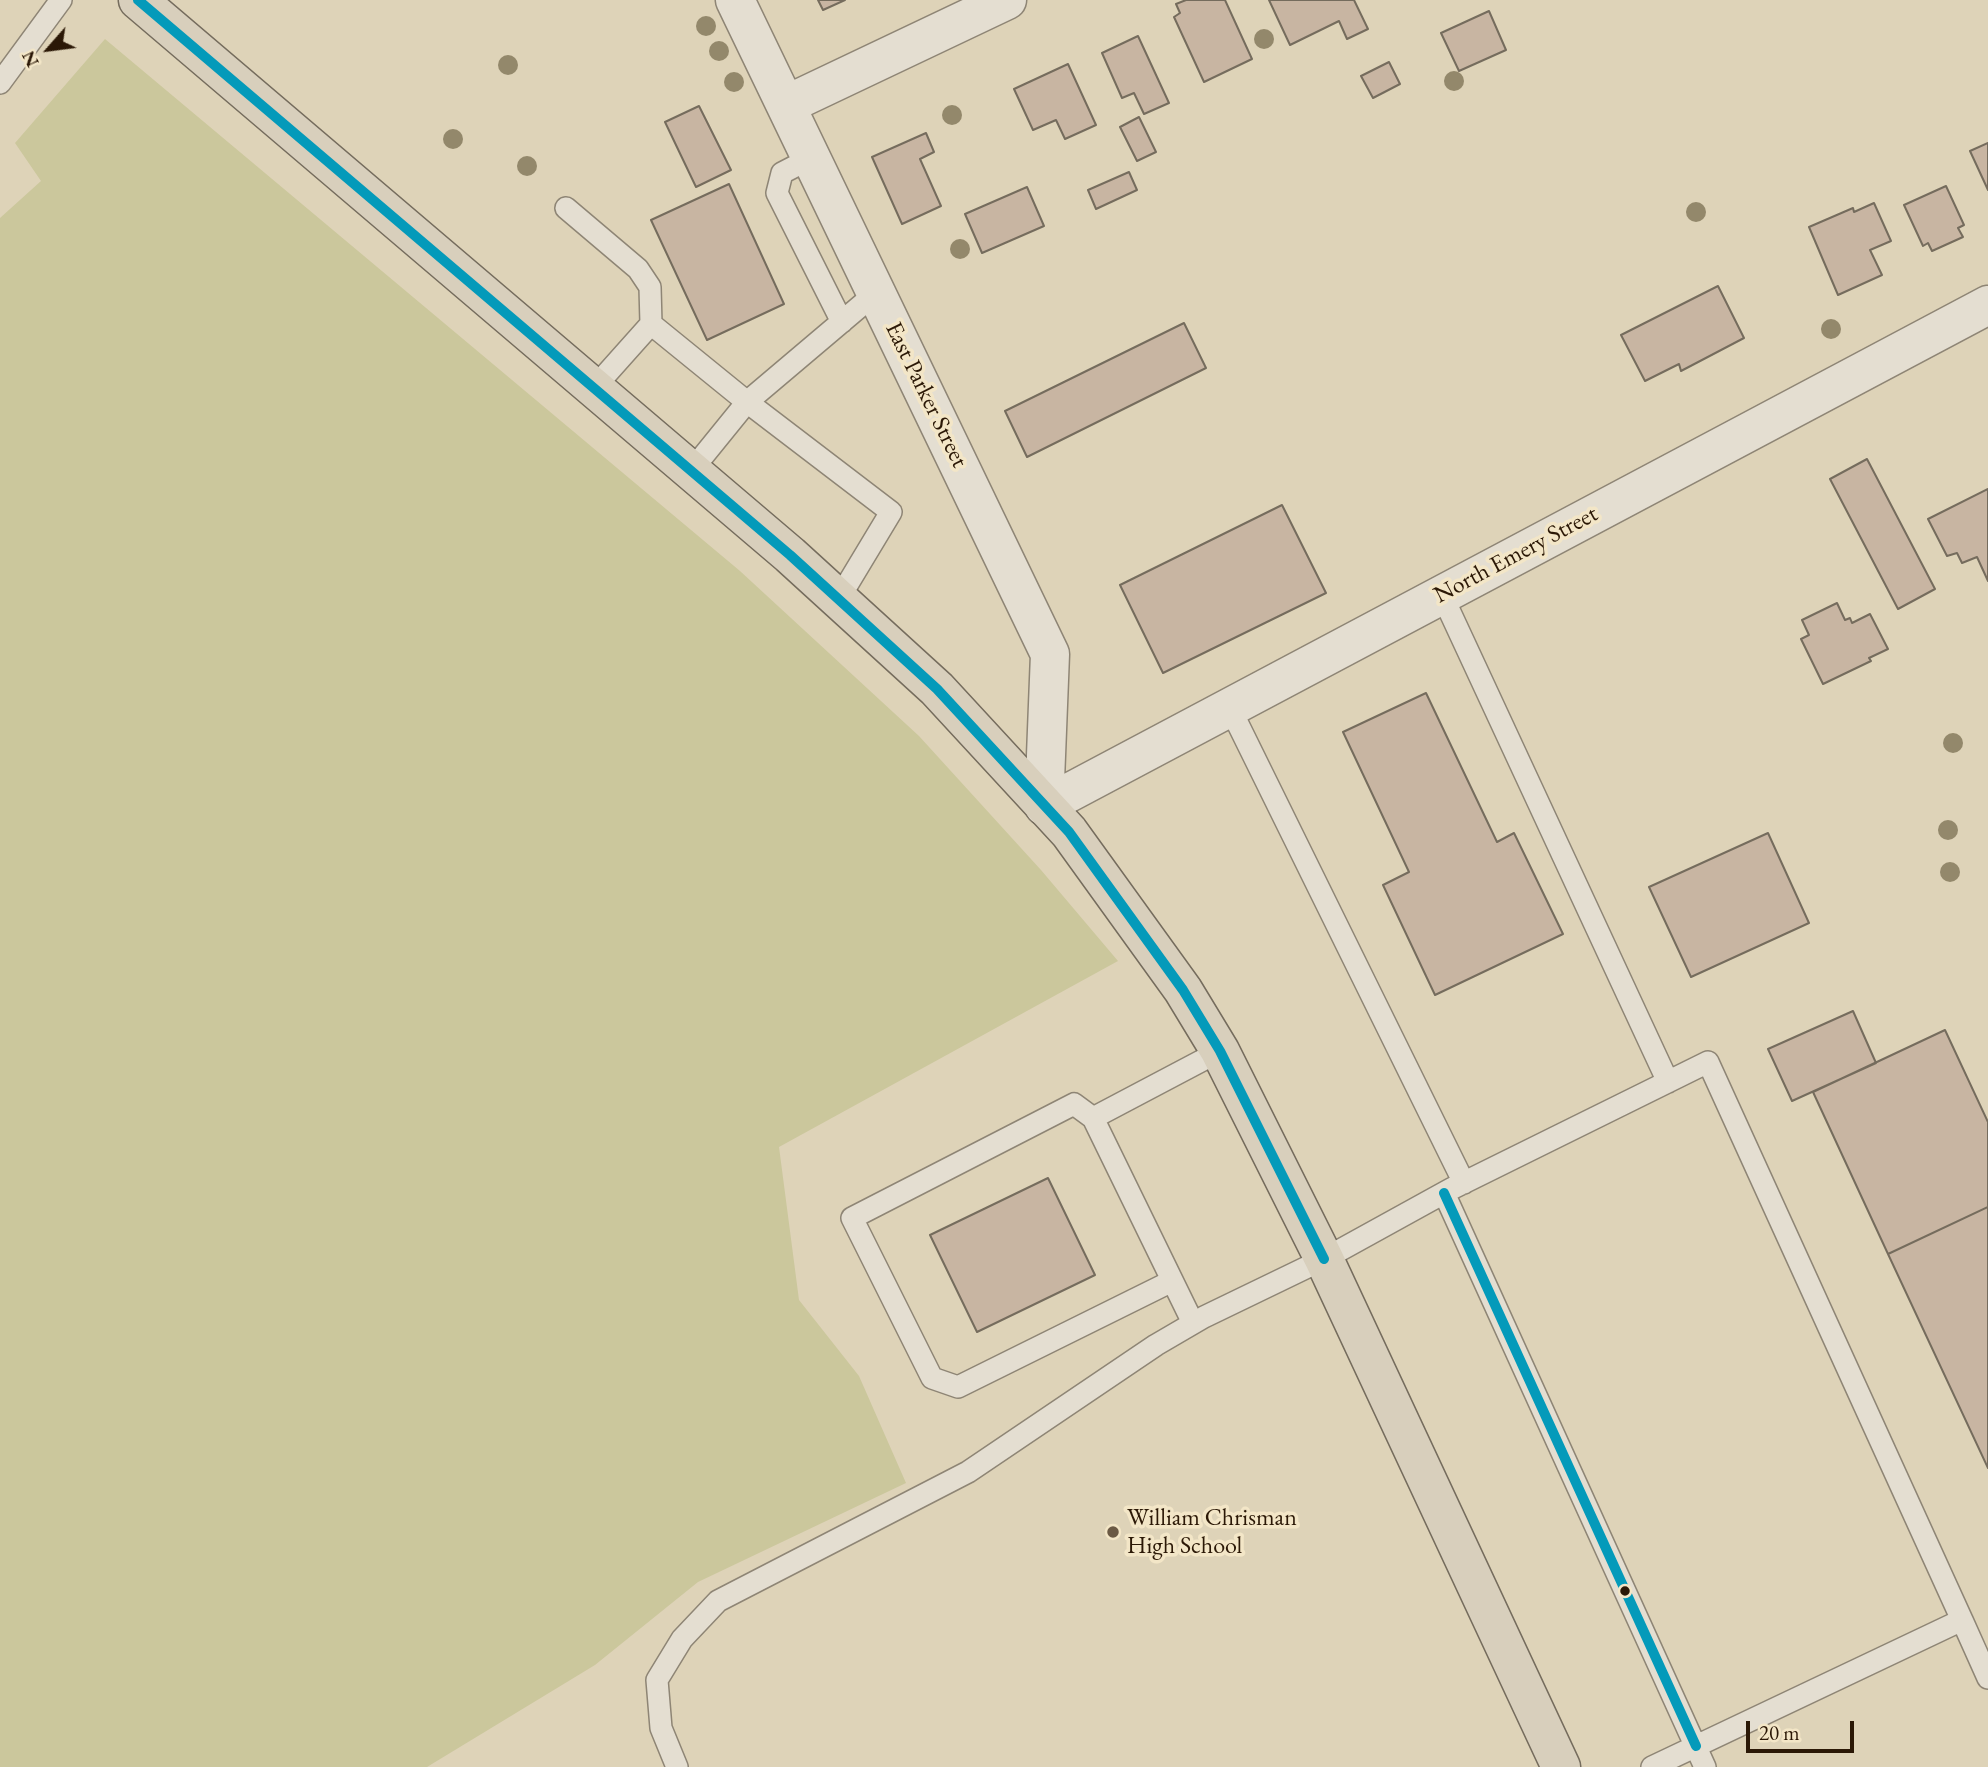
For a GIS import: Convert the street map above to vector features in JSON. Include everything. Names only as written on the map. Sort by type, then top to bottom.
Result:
[{"type":"main road","points":[[138,0],[790,555],[937,689],[1069,832],[1183,990],[1220,1051],[1324,1259],[1561,1767]]},
{"type":"street","name":"East Parker Street","points":[[735,0],[788,104],[1050,654],[1044,806]]},
{"type":"street","points":[[788,104],[1007,0]]},
{"type":"street","name":"North Emery Street","points":[[1044,806],[1988,305]]},
{"type":"lane","points":[[0,83],[61,0]]},
{"type":"lane","points":[[813,157],[782,173],[777,193],[842,321]]},
{"type":"lane","points":[[566,208],[638,269],[650,286],[651,324],[593,389]]},
{"type":"lane","points":[[691,471],[747,402],[877,292]]},
{"type":"lane","points":[[651,324],[747,402],[891,512],[838,600]]},
{"type":"lane","points":[[1442,595],[1668,1082]]},
{"type":"lane","points":[[1230,708],[1464,1183]]},
{"type":"lane","points":[[1093,1118],[1220,1051]]},
{"type":"lane","points":[[677,1767],[661,1728],[657,1680],[682,1639],[719,1601],[968,1472],[1193,1323],[1324,1259],[1444,1193],[1708,1062],[1988,1678]]},
{"type":"lane","points":[[1172,1281],[958,1387],[932,1378],[852,1218],[1074,1104],[1093,1118],[1193,1323]]},
{"type":"lane","points":[[1444,1193],[1705,1767]]},
{"type":"lane","points":[[1652,1767],[1962,1620]]},
{"type":"shaded area","points":[[105,39],[740,571],[919,736],[1041,870],[1118,961],[779,1147],[799,1300],[859,1376],[906,1483],[698,1582],[595,1665],[427,1767],[0,1767],[0,218],[41,181],[15,143]]},
{"type":"building","points":[[818,0],[845,0],[823,10]]},
{"type":"building","points":[[1186,0],[1225,0],[1252,59],[1204,82],[1174,17],[1180,13],[1176,4]]},
{"type":"building","points":[[1269,0],[1354,0],[1368,29],[1347,39],[1339,21],[1290,45]]},
{"type":"building","points":[[1489,11],[1506,50],[1459,71],[1441,33]]},
{"type":"building","points":[[1138,36],[1169,103],[1144,114],[1134,93],[1122,98],[1102,53]]},
{"type":"building","points":[[1389,62],[1400,84],[1373,98],[1361,76]]},
{"type":"building","points":[[1068,64],[1096,125],[1065,139],[1056,120],[1033,130],[1014,89]]},
{"type":"building","points":[[699,106],[731,170],[696,187],[665,122]]},
{"type":"building","points":[[1139,117],[1156,152],[1137,161],[1120,127]]},
{"type":"building","points":[[926,133],[934,152],[920,159],[941,206],[902,224],[872,157]]},
{"type":"building","points":[[1988,143],[1988,190],[1970,151]]},
{"type":"building","points":[[1129,172],[1137,190],[1096,209],[1088,190]]},
{"type":"building","points":[[729,184],[784,304],[707,340],[651,220]]},
{"type":"building","points":[[1946,186],[1964,225],[1958,228],[1963,237],[1932,251],[1928,243],[1923,246],[1904,205]]},
{"type":"building","points":[[1027,187],[1044,226],[982,253],[965,214]]},
{"type":"building","points":[[1874,203],[1891,241],[1870,250],[1882,275],[1838,295],[1809,227],[1853,208],[1854,212]]},
{"type":"building","points":[[1718,286],[1744,338],[1681,371],[1679,364],[1645,381],[1621,335]]},
{"type":"building","points":[[1184,323],[1206,368],[1027,457],[1005,411]]},
{"type":"building","points":[[1867,459],[1935,589],[1898,609],[1830,479]]},
{"type":"building","points":[[1988,489],[1988,581],[1977,557],[1962,563],[1957,553],[1947,556],[1928,519]]},
{"type":"building","points":[[1282,505],[1326,593],[1163,673],[1120,585]]},
{"type":"building","points":[[1837,603],[1845,620],[1850,618],[1852,623],[1870,614],[1888,649],[1869,658],[1871,661],[1823,684],[1801,639],[1809,635],[1802,620]]},
{"type":"building","points":[[1426,693],[1497,842],[1514,833],[1563,934],[1435,995],[1383,885],[1409,872],[1343,732]]},
{"type":"building","points":[[1768,833],[1809,923],[1691,977],[1649,887]]},
{"type":"building","points":[[1853,1011],[1876,1063],[1792,1101],[1768,1049]]},
{"type":"building","points":[[1945,1030],[1988,1122],[1988,1207],[1888,1254],[1813,1092]]},
{"type":"building","points":[[1048,1178],[1095,1275],[977,1332],[930,1235]]},
{"type":"building","points":[[1988,1207],[1988,1468],[1888,1254]]},
{"type":"transit line","points":[[138,0],[790,555],[937,689],[1069,832],[1183,990],[1220,1051],[1324,1259]]},
{"type":"transit line","points":[[1444,1193],[1696,1746]]},
{"type":"place","name":"William Chrisman High School","points":[[1113,1532]]}]
